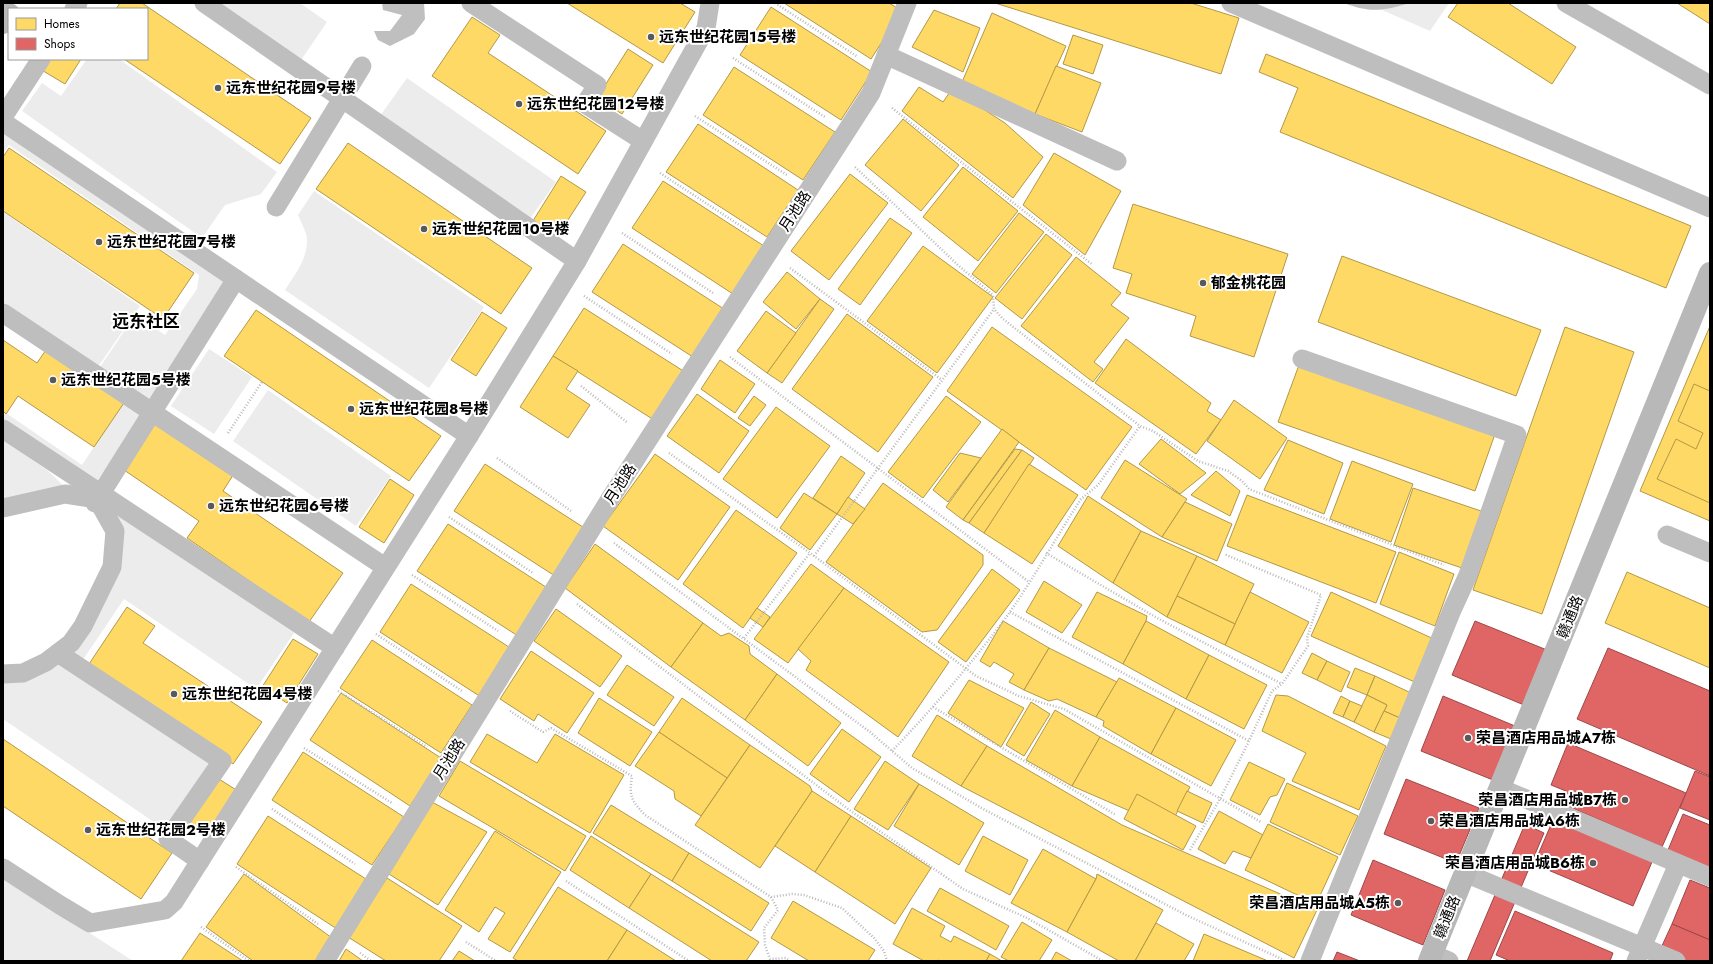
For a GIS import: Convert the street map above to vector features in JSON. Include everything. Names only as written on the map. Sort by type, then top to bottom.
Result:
[{"type":"street","name":"赣通路","points":[[1437,959],[1465,873],[1710,273]]},
{"type":"lane","points":[[204,3],[577,262]]},
{"type":"lane","points":[[471,3],[597,85],[585,104],[643,141]]},
{"type":"lane","points":[[3,868],[90,923],[166,910],[174,902],[469,436],[577,262],[706,28],[710,3]]},
{"type":"lane","name":"月池路","points":[[325,961],[593,527],[871,93],[907,3]]},
{"type":"lane","points":[[1231,3],[1710,208]]},
{"type":"lane","points":[[1566,3],[1710,85]]},
{"type":"lane","points":[[3,117],[40,60]]},
{"type":"lane","points":[[883,63],[1117,162]]},
{"type":"lane","points":[[276,207],[362,66]]},
{"type":"lane","points":[[3,122],[469,436]]},
{"type":"lane","points":[[97,498],[236,279]]},
{"type":"lane","points":[[3,313],[385,567]]},
{"type":"lane","points":[[1302,358],[1517,435],[1468,575],[1449,617],[1310,961]]},
{"type":"lane","points":[[3,429],[97,498],[335,648]]},
{"type":"lane","points":[[3,508],[65,494],[97,498]]},
{"type":"lane","points":[[3,674],[22,673],[46,662],[71,643],[83,626],[112,567],[115,531],[97,498]]},
{"type":"lane","points":[[1667,534],[1710,553]]},
{"type":"lane","points":[[58,653],[222,761],[168,839],[200,861]]},
{"type":"lane","points":[[1500,788],[1710,877]]},
{"type":"lane","points":[[1639,954],[1678,864]]},
{"type":"lane","points":[[1465,873],[1639,954],[1676,961]]},
{"type":"path","points":[[775,3],[883,63]]},
{"type":"path","points":[[733,58],[846,131]]},
{"type":"path","points":[[871,93],[895,110],[1093,265]]},
{"type":"path","points":[[695,116],[809,189]]},
{"type":"path","points":[[836,149],[959,266],[993,295],[994,309],[1003,319],[1140,426],[1152,431],[1198,461],[1228,471],[1242,481],[1249,489],[1468,575]]},
{"type":"path","points":[[660,174],[770,249],[942,380]]},
{"type":"path","points":[[622,233],[734,306]]},
{"type":"path","points":[[582,295],[694,368]]},
{"type":"path","points":[[814,556],[994,309]]},
{"type":"path","points":[[711,342],[1029,582]]},
{"type":"path","points":[[214,453],[262,382]]},
{"type":"path","points":[[581,386],[649,439],[810,553],[976,676],[1019,696],[1064,709],[1261,822]]},
{"type":"path","points":[[892,751],[966,669],[1010,612],[1081,499],[1098,485],[1140,426]]},
{"type":"path","points":[[497,458],[593,527],[870,732],[912,768],[985,810],[1186,915],[1286,961]]},
{"type":"path","points":[[449,517],[555,588],[848,809],[963,889],[1027,918],[1103,961]]},
{"type":"path","points":[[744,638],[810,553]]},
{"type":"path","points":[[1046,553],[1160,619],[1282,684]]},
{"type":"path","points":[[1190,850],[1220,799],[1272,691],[1282,684],[1308,646],[1307,638],[1321,595],[1224,554]]},
{"type":"path","points":[[411,574],[520,646]]},
{"type":"path","points":[[1010,612],[1249,741]]},
{"type":"path","points":[[376,634],[485,701],[543,732],[551,728],[632,776],[630,787],[633,802],[645,815],[771,897],[778,910],[764,928],[765,945],[769,960],[786,958],[790,961]]},
{"type":"path","points":[[336,689],[449,760]]},
{"type":"path","points":[[933,707],[1116,815]]},
{"type":"path","points":[[304,748],[414,817]]},
{"type":"path","points":[[272,809],[376,878]]},
{"type":"path","points":[[236,866],[371,961]]},
{"type":"path","points":[[566,881],[689,961]]},
{"type":"path","points":[[771,897],[792,894],[804,895],[842,908],[874,938],[884,951],[887,961]]},
{"type":"path","points":[[201,927],[249,961]]},
{"type":"path","points":[[466,942],[496,961]]},
{"type":"shaded area","points":[[212,3],[300,3],[327,22],[299,63]]},
{"type":"shaded area","points":[[382,3],[424,3],[425,19],[414,34],[390,46],[378,40],[374,31],[390,31],[402,15],[383,10]]},
{"type":"shaded area","points":[[1344,3],[1410,3],[1392,8],[1369,10]]},
{"type":"shaded area","points":[[1366,3],[1449,3],[1430,31]]},
{"type":"shaded area","points":[[86,60],[120,60],[277,172],[261,194],[225,205],[202,238],[22,111],[42,83],[61,96]]},
{"type":"shaded area","points":[[407,78],[556,182],[529,220],[380,116]]},
{"type":"shaded area","points":[[3,125],[233,281],[93,487],[3,427],[3,411],[82,465],[129,395],[96,373],[135,315],[165,335],[197,289],[199,275],[9,145],[3,153]]},
{"type":"shaded area","points":[[314,191],[484,307],[429,388],[285,290],[297,272],[305,253],[307,238],[305,229],[298,215]]},
{"type":"shaded area","points":[[3,212],[140,306],[95,371],[3,308]]},
{"type":"shaded area","points":[[209,349],[252,377],[214,434],[171,406]]},
{"type":"shaded area","points":[[268,390],[391,476],[356,526],[233,441]]},
{"type":"shaded area","points":[[3,440],[47,470],[67,489],[3,499]]},
{"type":"shaded area","points":[[118,513],[294,633],[256,689],[124,599],[76,670],[216,760],[167,831],[3,719],[3,681],[55,667],[118,564]]},
{"type":"shaded area","points":[[3,877],[133,961],[3,961]]},
{"type":"building: Homes","name":"远东世纪花园9号楼","points":[[120,3],[142,3],[311,118],[280,164],[125,60],[148,60],[148,8],[117,8]]},
{"type":"building: Homes","name":"远东世纪花园15号楼","points":[[567,3],[680,3],[695,12],[663,63]]},
{"type":"building: Homes","points":[[784,3],[889,3],[902,11],[871,59]]},
{"type":"building: Homes","points":[[995,3],[1191,3],[1239,18],[1221,74]]},
{"type":"building: Homes","points":[[1458,3],[1508,3],[1576,47],[1552,84],[1448,17]]},
{"type":"building: Homes","points":[[1677,3],[1710,3],[1710,24]]},
{"type":"building: Homes","points":[[771,7],[872,72],[841,120],[740,55]]},
{"type":"building: Homes","points":[[934,10],[980,28],[963,72],[912,47]]},
{"type":"building: Homes","points":[[992,13],[1066,46],[1035,114],[962,82]]},
{"type":"building: Homes","name":"远东世纪花园12号楼","points":[[472,17],[500,35],[488,53],[606,131],[578,174],[432,76]]},
{"type":"building: Homes","points":[[1073,35],[1103,45],[1093,74],[1063,64]]},
{"type":"building: Homes","points":[[628,49],[653,65],[622,114],[597,98]]},
{"type":"building: Homes","points":[[1266,54],[1691,226],[1666,288],[1280,132],[1298,88],[1259,72]]},
{"type":"building: Homes","points":[[45,60],[80,60],[65,84],[40,69]]},
{"type":"building: Homes","points":[[1056,66],[1101,83],[1082,132],[1035,114]]},
{"type":"building: Homes","points":[[734,67],[835,132],[803,180],[703,115]]},
{"type":"building: Homes","points":[[919,87],[943,102],[952,89],[1005,123],[1043,157],[1013,198],[902,111]]},
{"type":"building: Homes","points":[[903,119],[959,165],[921,211],[865,165]]},
{"type":"building: Homes","points":[[698,124],[798,190],[767,237],[666,172]]},
{"type":"building: Homes","name":"远东世纪花园10号楼","points":[[348,143],[532,268],[501,314],[316,189]]},
{"type":"building: Homes","name":"远东世纪花园7号楼","points":[[9,148],[194,273],[163,319],[3,211],[3,157]]},
{"type":"building: Homes","points":[[1054,153],[1121,191],[1085,255],[1023,205]]},
{"type":"building: Homes","points":[[963,167],[1018,211],[978,261],[923,217]]},
{"type":"building: Homes","points":[[850,174],[888,203],[829,280],[791,251]]},
{"type":"building: Homes","points":[[561,176],[586,192],[555,240],[531,224]]},
{"type":"building: Homes","points":[[663,181],[764,246],[733,294],[632,228]]},
{"type":"building: Homes","name":"郁金桃花园","points":[[1133,204],[1288,254],[1254,357],[1190,336],[1196,316],[1126,293],[1132,274],[1113,268]]},
{"type":"building: Homes","points":[[1019,213],[1044,232],[996,293],[972,274]]},
{"type":"building: Homes","points":[[890,218],[912,233],[860,305],[838,289]]},
{"type":"building: Homes","points":[[1046,234],[1072,255],[1022,319],[995,298]]},
{"type":"building: Homes","points":[[623,244],[724,309],[693,357],[592,292]]},
{"type":"building: Homes","points":[[923,246],[993,297],[937,373],[867,321]]},
{"type":"building: Homes","points":[[1342,256],[1541,330],[1516,396],[1318,322]]},
{"type":"building: Homes","points":[[1076,257],[1121,293],[1111,305],[1129,318],[1094,362],[1103,369],[1093,382],[1021,326]]},
{"type":"building: Homes","points":[[787,272],[820,299],[796,329],[763,302]]},
{"type":"building: Homes","points":[[820,299],[834,309],[782,383],[767,373]]},
{"type":"building: Homes","points":[[584,308],[685,372],[654,420],[553,356]]},
{"type":"building: Homes","name":"远东世纪花园8号楼","points":[[256,310],[441,436],[409,481],[224,356]]},
{"type":"building: Homes","points":[[766,311],[796,333],[767,373],[737,351]]},
{"type":"building: Homes","points":[[482,312],[507,328],[476,376],[451,360]]},
{"type":"building: Homes","points":[[847,314],[933,377],[878,452],[792,389]]},
{"type":"building: Homes","points":[[1710,326],[1710,521],[1640,491]]},
{"type":"building: Homes","points":[[992,327],[1132,427],[1086,490],[947,391]]},
{"type":"building: Homes","points":[[1565,327],[1634,352],[1542,614],[1473,590]]},
{"type":"building: Homes","points":[[1126,339],[1211,403],[1207,411],[1221,420],[1196,454],[1095,383]]},
{"type":"building: Homes","name":"远东世纪花园5号楼","points":[[3,340],[37,363],[50,344],[128,397],[94,447],[18,396],[6,414],[3,411]]},
{"type":"building: Homes","points":[[553,356],[578,371],[566,389],[590,405],[568,438],[520,407]]},
{"type":"building: Homes","points":[[720,360],[755,384],[735,413],[701,389]]},
{"type":"building: Homes","points":[[1299,365],[1495,434],[1475,491],[1278,422]]},
{"type":"building: Homes","points":[[1694,384],[1710,391],[1710,503],[1657,479],[1676,439],[1696,449],[1703,433],[1678,421]]},
{"type":"building: Homes","points":[[697,394],[749,431],[719,473],[667,436]]},
{"type":"building: Homes","points":[[754,396],[766,405],[750,426],[738,418]]},
{"type":"building: Homes","points":[[946,396],[981,422],[923,498],[888,472]]},
{"type":"building: Homes","points":[[1234,400],[1287,438],[1260,479],[1207,441]]},
{"type":"building: Homes","points":[[776,407],[830,446],[777,518],[723,479]]},
{"type":"building: Homes","name":"远东世纪花园6号楼","points":[[158,419],[235,472],[223,491],[343,573],[309,622],[187,538],[199,521],[124,470]]},
{"type":"building: Homes","points":[[1002,429],[1019,442],[963,520],[946,507]]},
{"type":"building: Homes","points":[[1161,439],[1206,473],[1180,494],[1139,464]]},
{"type":"building: Homes","points":[[1288,440],[1343,463],[1324,514],[1264,490]]},
{"type":"building: Homes","points":[[1015,449],[1022,450],[969,523],[963,520]]},
{"type":"building: Homes","points":[[1022,450],[1034,458],[984,533],[969,523]]},
{"type":"building: Homes","points":[[960,453],[981,458],[948,502],[933,490]]},
{"type":"building: Homes","points":[[655,454],[730,507],[678,580],[603,526]]},
{"type":"building: Homes","points":[[841,456],[865,473],[837,514],[813,498]]},
{"type":"building: Homes","points":[[1125,460],[1187,499],[1162,537],[1101,498]]},
{"type":"building: Homes","points":[[1352,461],[1413,484],[1391,542],[1330,519]]},
{"type":"building: Homes","points":[[485,464],[586,529],[555,576],[454,511]]},
{"type":"building: Homes","points":[[1029,464],[1078,495],[1032,564],[984,533]]},
{"type":"building: Homes","points":[[1216,471],[1240,491],[1230,516],[1191,495]]},
{"type":"building: Homes","points":[[390,479],[414,495],[384,543],[359,527]]},
{"type":"building: Homes","points":[[883,483],[983,555],[983,565],[937,630],[922,632],[826,562]]},
{"type":"building: Homes","points":[[1413,488],[1484,512],[1465,569],[1394,545]]},
{"type":"building: Homes","points":[[804,493],[837,514],[810,550],[780,528]]},
{"type":"building: Homes","points":[[1247,495],[1396,552],[1376,603],[1227,546]]},
{"type":"building: Homes","points":[[1088,496],[1141,531],[1113,583],[1058,546]]},
{"type":"building: Homes","points":[[848,497],[865,509],[853,524],[837,514]]},
{"type":"building: Homes","points":[[1185,502],[1232,524],[1217,561],[1162,537]]},
{"type":"building: Homes","points":[[736,510],[797,553],[743,628],[683,584]]},
{"type":"building: Homes","points":[[448,524],[549,589],[518,636],[417,571]]},
{"type":"building: Homes","points":[[1141,531],[1197,556],[1167,617],[1113,583]]},
{"type":"building: Homes","points":[[595,544],[703,623],[671,667],[565,588]]},
{"type":"building: Homes","points":[[1399,552],[1454,574],[1435,626],[1380,604]]},
{"type":"building: Homes","points":[[1197,556],[1254,584],[1235,624],[1177,596]]},
{"type":"building: Homes","points":[[811,564],[844,588],[788,663],[754,639]]},
{"type":"building: Homes","points":[[992,569],[1020,590],[966,662],[938,642]]},
{"type":"building: Homes","points":[[1627,572],[1710,608],[1710,668],[1605,623]]},
{"type":"building: Homes","points":[[1044,581],[1082,605],[1062,633],[1026,612]]},
{"type":"building: Homes","points":[[411,584],[512,649],[481,697],[380,632]]},
{"type":"building: Homes","points":[[844,588],[949,662],[898,737],[806,670],[811,661],[798,649]]},
{"type":"building: Homes","points":[[1097,592],[1147,616],[1146,621],[1123,664],[1072,637]]},
{"type":"building: Homes","points":[[1250,592],[1309,622],[1282,673],[1225,645]]},
{"type":"building: Homes","points":[[1331,592],[1436,640],[1417,683],[1311,636]]},
{"type":"building: Homes","points":[[1177,596],[1235,624],[1225,645],[1167,617]]},
{"type":"building: Homes","name":"远东世纪花园4号楼","points":[[127,607],[155,626],[143,643],[262,722],[233,764],[87,667]]},
{"type":"building: Homes","points":[[757,608],[770,617],[763,627],[750,618]]},
{"type":"building: Homes","points":[[556,609],[622,656],[600,687],[534,641]]},
{"type":"building: Homes","points":[[1003,621],[1049,648],[1024,690],[1009,682],[1014,674],[994,662],[990,667],[980,661]]},
{"type":"building: Homes","points":[[1146,621],[1209,655],[1186,699],[1123,664]]},
{"type":"building: Homes","points":[[703,623],[721,636],[729,633],[749,646],[750,654],[777,674],[745,720],[671,667]]},
{"type":"building: Homes","points":[[293,639],[318,654],[287,703],[262,687]]},
{"type":"building: Homes","points":[[372,640],[472,705],[441,753],[340,688]]},
{"type":"building: Homes","points":[[1049,648],[1117,682],[1096,717],[1057,699],[1049,701],[1024,690]]},
{"type":"building: Homes","points":[[531,651],[594,693],[567,733],[538,714],[534,721],[500,699]]},
{"type":"building: Homes","points":[[1312,653],[1327,661],[1317,680],[1302,673]]},
{"type":"building: Homes","points":[[1209,655],[1267,685],[1244,729],[1186,699]]},
{"type":"building: Homes","points":[[1327,661],[1350,672],[1341,692],[1317,680]]},
{"type":"building: Homes","points":[[627,665],[674,697],[654,726],[607,695]]},
{"type":"building: Homes","points":[[1355,668],[1375,676],[1367,695],[1347,687]]},
{"type":"building: Homes","points":[[777,674],[841,723],[808,766],[745,720]]},
{"type":"building: Homes","points":[[1375,676],[1411,693],[1400,718],[1384,711],[1387,705],[1367,695]]},
{"type":"building: Homes","points":[[1119,678],[1176,708],[1151,754],[1103,726],[1104,721],[1096,717]]},
{"type":"building: Homes","points":[[969,680],[1024,708],[1001,747],[948,713]]},
{"type":"building: Homes","points":[[341,693],[441,758],[410,806],[310,740]]},
{"type":"building: Homes","points":[[1276,695],[1288,696],[1386,746],[1359,810],[1292,781],[1306,753],[1262,731]]},
{"type":"building: Homes","points":[[1367,695],[1387,705],[1374,732],[1354,722]]},
{"type":"building: Homes","points":[[1341,696],[1350,701],[1343,717],[1333,713]]},
{"type":"building: Homes","points":[[599,698],[652,732],[630,766],[578,733]]},
{"type":"building: Homes","points":[[682,698],[750,745],[727,778],[659,732]]},
{"type":"building: Homes","points":[[1350,701],[1362,706],[1354,722],[1343,717]]},
{"type":"building: Homes","points":[[1031,702],[1050,714],[1024,756],[1006,745]]},
{"type":"building: Homes","points":[[1176,708],[1236,740],[1211,786],[1151,754]]},
{"type":"building: Homes","points":[[1055,710],[1100,737],[1072,786],[1026,760]]},
{"type":"building: Homes","points":[[1384,711],[1400,718],[1391,739],[1374,732]]},
{"type":"building: Homes","points":[[937,715],[987,746],[961,786],[912,756]]},
{"type":"building: Homes","points":[[842,729],[881,757],[849,802],[810,774]]},
{"type":"building: Homes","points":[[659,732],[727,778],[701,816],[675,799],[674,791],[635,766]]},
{"type":"building: Homes","points":[[487,734],[537,763],[555,734],[624,775],[590,833],[470,762]]},
{"type":"building: Homes","points":[[1100,737],[1190,787],[1169,828],[1072,786]]},
{"type":"building: Homes","name":"远东世纪花园2号楼","points":[[3,739],[172,853],[141,899],[3,806]]},
{"type":"building: Homes","points":[[750,745],[810,786],[812,791],[760,868],[695,825]]},
{"type":"building: Homes","points":[[987,746],[1122,825],[1317,910],[1294,958],[961,786]]},
{"type":"building: Homes","points":[[303,752],[404,817],[372,865],[272,800]]},
{"type":"building: Homes","points":[[460,761],[586,836],[565,871],[439,796]]},
{"type":"building: Homes","points":[[885,761],[919,784],[888,830],[854,809]]},
{"type":"building: Homes","points":[[1249,762],[1285,779],[1277,795],[1270,797],[1260,815],[1230,800]]},
{"type":"building: Homes","points":[[214,776],[238,791],[208,839],[183,824]]},
{"type":"building: Homes","points":[[1287,783],[1358,816],[1340,855],[1270,822]]},
{"type":"building: Homes","points":[[919,784],[984,823],[959,865],[894,826]]},
{"type":"building: Homes","points":[[812,791],[851,816],[815,872],[775,846]]},
{"type":"building: Homes","points":[[1187,791],[1212,803],[1203,823],[1177,811]]},
{"type":"building: Homes","points":[[1137,794],[1196,826],[1183,850],[1124,819]]},
{"type":"building: Homes","points":[[432,802],[487,832],[438,905],[389,874]]},
{"type":"building: Homes","points":[[611,805],[689,853],[672,881],[593,833]]},
{"type":"building: Homes","points":[[1219,811],[1263,835],[1251,858],[1233,851],[1225,864],[1198,849]]},
{"type":"building: Homes","points":[[268,816],[369,881],[337,929],[237,864]]},
{"type":"building: Homes","points":[[851,816],[931,868],[895,924],[815,872]]},
{"type":"building: Homes","points":[[1268,824],[1338,857],[1316,904],[1245,870]]},
{"type":"building: Homes","points":[[495,831],[561,872],[510,952],[488,939],[505,913],[495,907],[479,932],[445,910]]},
{"type":"building: Homes","points":[[591,836],[651,874],[629,908],[570,870]]},
{"type":"building: Homes","points":[[983,836],[1028,860],[1010,895],[965,871]]},
{"type":"building: Homes","points":[[1043,849],[1096,879],[1067,932],[1011,903]]},
{"type":"building: Homes","points":[[689,853],[769,903],[751,931],[672,881]]},
{"type":"building: Homes","points":[[244,874],[332,938],[315,961],[253,961],[206,927]]},
{"type":"building: Homes","points":[[651,874],[759,942],[746,961],[712,961],[629,908]]},
{"type":"building: Homes","points":[[1097,874],[1163,910],[1135,961],[1119,961],[1067,932],[1096,879]]},
{"type":"building: Homes","points":[[387,878],[462,926],[439,961],[386,961],[348,937]]},
{"type":"building: Homes","points":[[558,887],[627,930],[607,961],[518,961],[513,958]]},
{"type":"building: Homes","points":[[940,888],[1009,926],[996,950],[927,911]]},
{"type":"building: Homes","points":[[793,901],[875,950],[868,961],[809,961],[771,938]]},
{"type":"building: Homes","points":[[912,908],[945,926],[940,936],[951,942],[954,936],[990,954],[986,961],[924,961],[893,944]]},
{"type":"building: Homes","points":[[1022,922],[1052,940],[1039,961],[1009,961],[1001,957]]},
{"type":"building: Homes","points":[[1156,923],[1194,944],[1184,961],[1135,961]]},
{"type":"building: Homes","points":[[627,930],[676,961],[607,961]]},
{"type":"building: Homes","points":[[200,933],[243,961],[181,961]]},
{"type":"building: Homes","points":[[1204,934],[1268,961],[1193,961]]},
{"type":"building: Homes","points":[[346,949],[363,961],[339,961]]},
{"type":"building: Homes","points":[[459,951],[475,961],[452,961]]},
{"type":"building: Homes","points":[[1056,952],[1072,961],[1051,961]]},
{"type":"building: Homes","points":[[990,954],[1002,961],[986,961]]},
{"type":"building: Shops","points":[[1475,621],[1547,650],[1524,705],[1452,675]]},
{"type":"building: Shops","points":[[1608,648],[1710,691],[1710,776],[1577,719]]},
{"type":"building: Shops","name":"荣昌酒店用品城A7栋","points":[[1443,696],[1515,726],[1493,780],[1421,751]]},
{"type":"building: Shops","name":"荣昌酒店用品城B7栋","points":[[1568,743],[1686,793],[1662,847],[1570,807],[1566,791],[1551,785]]},
{"type":"building: Shops","points":[[1695,771],[1710,777],[1710,820],[1680,808]]},
{"type":"building: Shops","name":"荣昌酒店用品城A6栋","points":[[1406,779],[1479,808],[1456,863],[1384,834]]},
{"type":"building: Shops","points":[[1683,814],[1710,825],[1710,868],[1668,850]]},
{"type":"building: Shops","name":"荣昌酒店用品城B6栋","points":[[1553,820],[1652,862],[1633,906],[1534,864]]},
{"type":"building: Shops","points":[[1525,824],[1544,833],[1490,961],[1467,961]]},
{"type":"building: Shops","name":"荣昌酒店用品城A5栋","points":[[1373,860],[1445,890],[1423,945],[1351,915]]},
{"type":"building: Shops","points":[[1690,880],[1710,888],[1710,940],[1672,924]]},
{"type":"building: Shops","points":[[1515,911],[1613,953],[1610,961],[1510,961],[1496,955]]},
{"type":"building: Shops","points":[[1672,924],[1710,940],[1710,961],[1655,961]]},
{"type":"building: Shops","points":[[1337,952],[1360,961],[1333,961]]},
{"type":"place","name":"远东世纪花园15号楼","points":[[651,37]]},
{"type":"place","name":"远东世纪花园9号楼","points":[[218,88]]},
{"type":"place","name":"远东世纪花园12号楼","points":[[519,104]]},
{"type":"place","name":"远东世纪花园10号楼","points":[[424,229]]},
{"type":"place","name":"远东世纪花园7号楼","points":[[99,242]]},
{"type":"place","name":"郁金桃花园","points":[[1203,283]]},
{"type":"place","name":"远东世纪花园5号楼","points":[[53,380]]},
{"type":"place","name":"远东世纪花园8号楼","points":[[351,409]]},
{"type":"place","name":"远东世纪花园6号楼","points":[[211,506]]},
{"type":"place","name":"远东世纪花园4号楼","points":[[174,694]]},
{"type":"place","name":"荣昌酒店用品城A7栋","points":[[1468,738]]},
{"type":"place","name":"荣昌酒店用品城B7栋","points":[[1625,800]]},
{"type":"place","name":"荣昌酒店用品城A6栋","points":[[1431,821]]},
{"type":"place","name":"远东世纪花园2号楼","points":[[88,830]]},
{"type":"place","name":"荣昌酒店用品城B6栋","points":[[1593,863]]},
{"type":"place","name":"荣昌酒店用品城A5栋","points":[[1398,903]]},
{"type":"district","name":"远东社区","points":[[146,321]]}]
